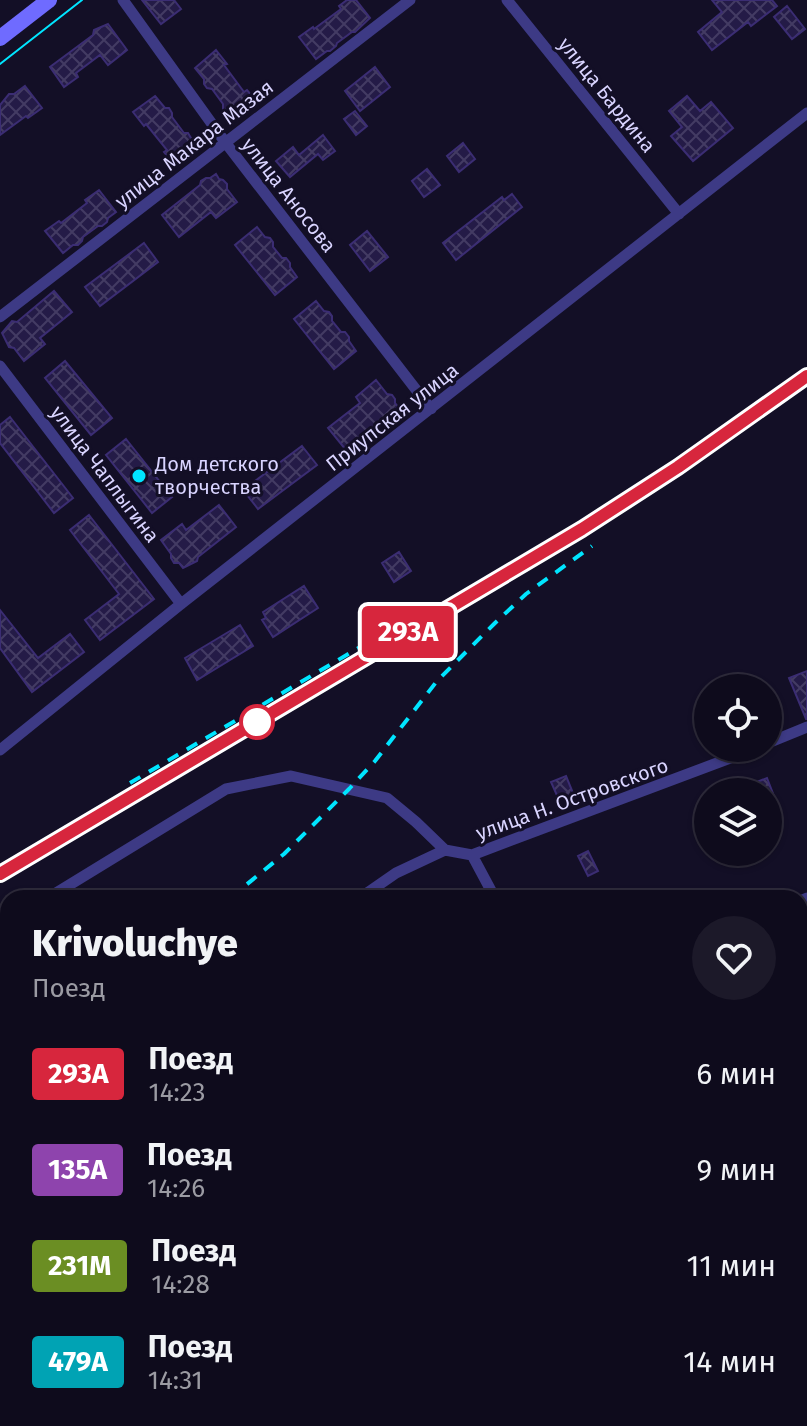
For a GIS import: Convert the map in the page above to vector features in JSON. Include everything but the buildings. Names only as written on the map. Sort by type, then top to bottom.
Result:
[{"type":"main road","points":[[0,38],[49,0]]},
{"type":"street","name":"улица Аносова","points":[[123,0],[225,142],[431,409]]},
{"type":"street","name":"улица Макара Мазая","points":[[0,317],[410,0]]},
{"type":"street","name":"улица Бардина","points":[[507,0],[679,214]]},
{"type":"street","name":"Приупская улица","points":[[0,750],[181,604],[807,113]]},
{"type":"street","name":"улица Чаплыгина","points":[[0,366],[181,604]]},
{"type":"street","points":[[782,737],[807,727]]},
{"type":"street","name":"улица Н. Островского","points":[[445,850],[472,855],[720,762]]},
{"type":"street","points":[[61,890],[226,789],[291,776],[387,798],[445,850],[396,873],[372,890]]},
{"type":"street","points":[[472,855],[491,890]]},
{"type":"tram line","points":[[0,64],[82,0]]},
{"type":"railway","points":[[0,874],[582,529],[678,467],[807,376]]},
{"type":"railway","points":[[240,890],[284,854],[349,789],[375,761],[437,681],[495,623],[526,594],[592,546]]},
{"type":"railway","points":[[130,783],[399,624]]},
{"type":"train","name":"293А","points":[[0,874],[582,529],[678,467],[807,376]]},
{"type":"place","name":"Дом детского творчества","points":[[139,476]]}]
